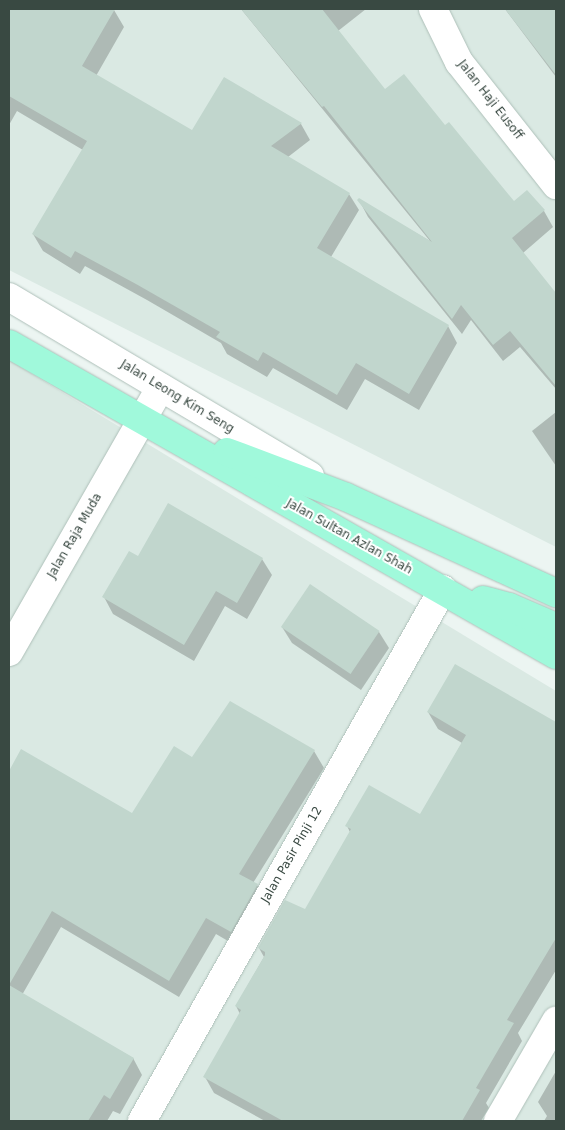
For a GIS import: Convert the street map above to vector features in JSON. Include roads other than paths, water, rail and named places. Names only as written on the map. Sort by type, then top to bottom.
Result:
[{"type":"main road","name":"Jalan Sultan Azlan Shah","points":[[9,344],[556,655]]},
{"type":"main road","name":"Jalan Sultan Azlan Shah","points":[[142,420],[346,497],[556,593]]},
{"type":"main road","points":[[443,590],[509,606],[556,627]]},
{"type":"street","name":"Jalan Haji Eusoff","points":[[433,9],[459,62],[556,185]]},
{"type":"street","name":"Jalan Leong Kim Seng","points":[[9,297],[346,497]]},
{"type":"street","name":"Jalan Raja Muda","points":[[9,652],[161,387]]},
{"type":"street","name":"Jalan Pasir Pinji 12","points":[[142,1121],[443,590]]},
{"type":"street","points":[[498,1121],[556,1021]]}]
